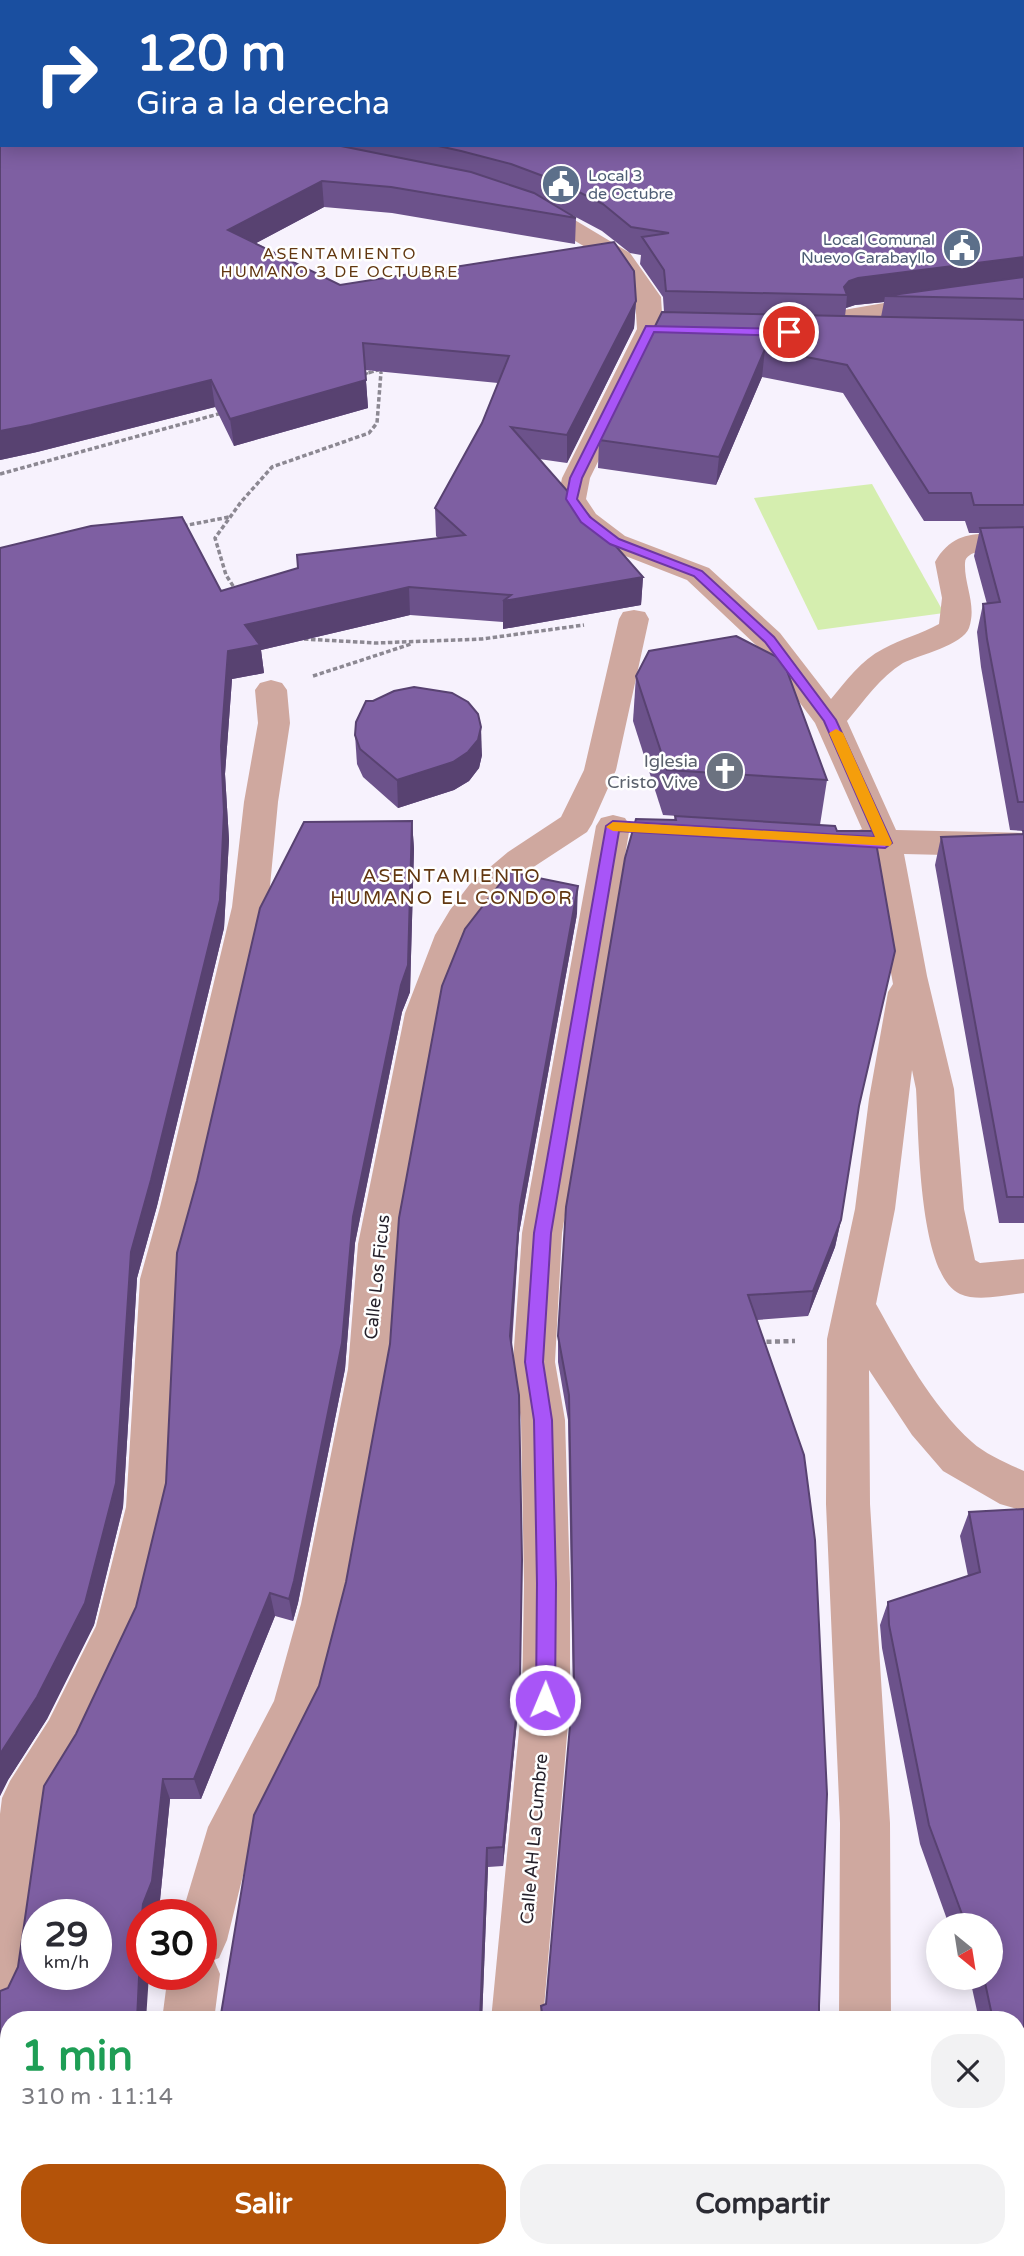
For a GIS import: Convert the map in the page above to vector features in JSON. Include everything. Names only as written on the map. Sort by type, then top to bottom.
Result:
[{"type":"street","points":[[499,197],[544,212],[621,258],[648,297],[664,329],[576,478],[572,499],[586,520],[615,542],[698,574],[769,640],[830,720],[885,843],[909,976],[935,1089],[944,1209],[957,1268],[972,1281],[1024,1276]]},
{"type":"street","points":[[899,334],[771,332],[900,308],[1024,293]]},
{"type":"street","points":[[830,720],[869,674],[893,656],[927,643],[954,628],[957,598],[950,562],[956,551],[970,543],[1024,544]]},
{"type":"street","points":[[609,826],[600,769],[634,619]]},
{"type":"street","points":[[0,1984],[27,1798],[66,1737],[118,1629],[148,1507],[160,1279],[180,1207],[250,907],[261,802],[274,723],[271,690]]},
{"type":"street","name":"Calle Los Ficus","points":[[212,1899],[226,1844],[296,1707],[324,1604],[369,1369],[377,1244],[423,1013],[453,936],[482,893],[520,860],[609,826]]},
{"type":"street","name":"Calle AH La Cumbre","points":[[518,2011],[545,1700],[547,1583],[543,1420],[534,1362],[542,1233],[609,826]]},
{"type":"street","points":[[833,839],[885,843],[1024,845]]},
{"type":"street","points":[[865,2011],[865,1823],[848,1504],[848,1339],[875,1209],[888,1099],[909,976]]},
{"type":"street","points":[[855,1305],[888,1365],[927,1422],[958,1457],[1016,1490],[1024,1491]]},
{"type":"street","points":[[189,2011],[192,1990]]},
{"type":"path","points":[[240,597],[226,575],[215,538],[272,467],[369,433],[377,423],[380,359]]},
{"type":"path","points":[[355,377],[381,370]]},
{"type":"path","points":[[0,474],[223,413]]},
{"type":"path","points":[[176,527],[230,517]]},
{"type":"path","points":[[303,639],[376,643],[482,639],[634,619]]},
{"type":"path","points":[[271,690],[419,641]]},
{"type":"green space","points":[[872,484],[944,613],[818,630],[754,498]]},
{"type":"building","points":[[0,147],[346,147],[471,172],[534,193],[576,218],[391,187],[322,181],[228,230],[340,285],[614,242],[634,271],[636,301],[567,435],[511,427],[643,577],[503,601],[511,595],[409,587],[245,625],[260,645],[228,651],[221,746],[224,812],[220,900],[131,1252],[116,1483],[85,1603],[37,1697],[0,1754],[0,548],[91,526],[182,517],[221,591],[298,568],[297,555],[465,535],[435,508],[482,423],[509,356],[363,343],[366,380],[230,419],[211,380],[0,431]]},
{"type":"building","points":[[443,147],[1024,147],[1024,257],[858,278],[849,281],[844,287],[847,295],[666,291],[664,270],[642,237],[669,233],[631,227],[603,204],[559,182],[511,164]]},
{"type":"building","points":[[1024,277],[1024,299],[885,296]]},
{"type":"building","points":[[662,312],[1024,320],[1024,505],[974,505],[971,493],[929,493],[847,365],[765,349],[719,457],[599,440]]},
{"type":"building","points":[[1024,527],[1024,802],[1018,802],[987,639],[983,604],[1000,602],[980,528]]},
{"type":"building","points":[[736,636],[783,660],[827,780],[667,770],[636,676],[649,651]]},
{"type":"building","points":[[414,687],[452,693],[468,702],[478,714],[481,727],[478,740],[468,752],[453,762],[397,780],[360,749],[355,735],[356,722],[366,701]]},
{"type":"building","points":[[675,816],[835,826],[837,831],[874,831],[895,951],[859,1106],[841,1220],[813,1291],[748,1295],[804,1455],[815,1540],[827,1794],[819,2011],[542,2011],[541,2006],[546,2004],[574,1679],[569,1395],[558,1336],[566,1207],[625,858],[636,819],[676,820]]},
{"type":"building","points":[[412,821],[408,965],[401,985],[353,1217],[342,1343],[289,1599],[270,1593],[194,1779],[163,1779],[152,1881],[145,1899],[126,1899],[126,1990],[139,1990],[137,2011],[0,2011],[0,1991],[8,1988],[18,1967],[21,1946],[21,1990],[112,1990],[112,1899],[28,1899],[44,1786],[76,1734],[136,1607],[166,1483],[177,1253],[197,1181],[260,908],[304,822]]},
{"type":"building","points":[[1024,834],[1024,1197],[1007,1197],[941,837]]},
{"type":"building","points":[[509,872],[578,886],[520,1206],[510,1336],[519,1395],[522,1560],[520,1678],[503,1847],[487,1848],[480,2011],[221,2011],[254,1815],[319,1686],[346,1582],[390,1344],[399,1218],[442,986],[465,929]]},
{"type":"building","points":[[1024,1509],[1024,2011],[991,2011],[987,1990],[1003,1990],[1003,1913],[962,1913],[929,1825],[889,1625],[888,1602],[980,1572],[969,1512]]},
{"type":"slow traffic","points":[[613,827],[885,843],[836,733]]},
{"type":"place","name":"Local 3 de Octubre","points":[[561,184]]},
{"type":"place","name":"Local Comunal Nuevo Carabayllo","points":[[962,248]]},
{"type":"place","name":"Iglesia Cristo Vive","points":[[725,771]]},
{"type":"district","name":"ASENTAMIENTO HUMANO 3 DE OCTUBRE","points":[[340,262]]},
{"type":"district","name":"ASENTAMIENTO HUMANO EL CONDOR","points":[[452,886]]},
{"type":"route","points":[[545,1700],[547,1583],[543,1420],[534,1362],[542,1233],[599,919],[613,826],[885,843],[830,720],[769,640],[698,574],[615,542],[586,520],[572,499],[576,478],[650,328],[704,332],[789,332]]}]
